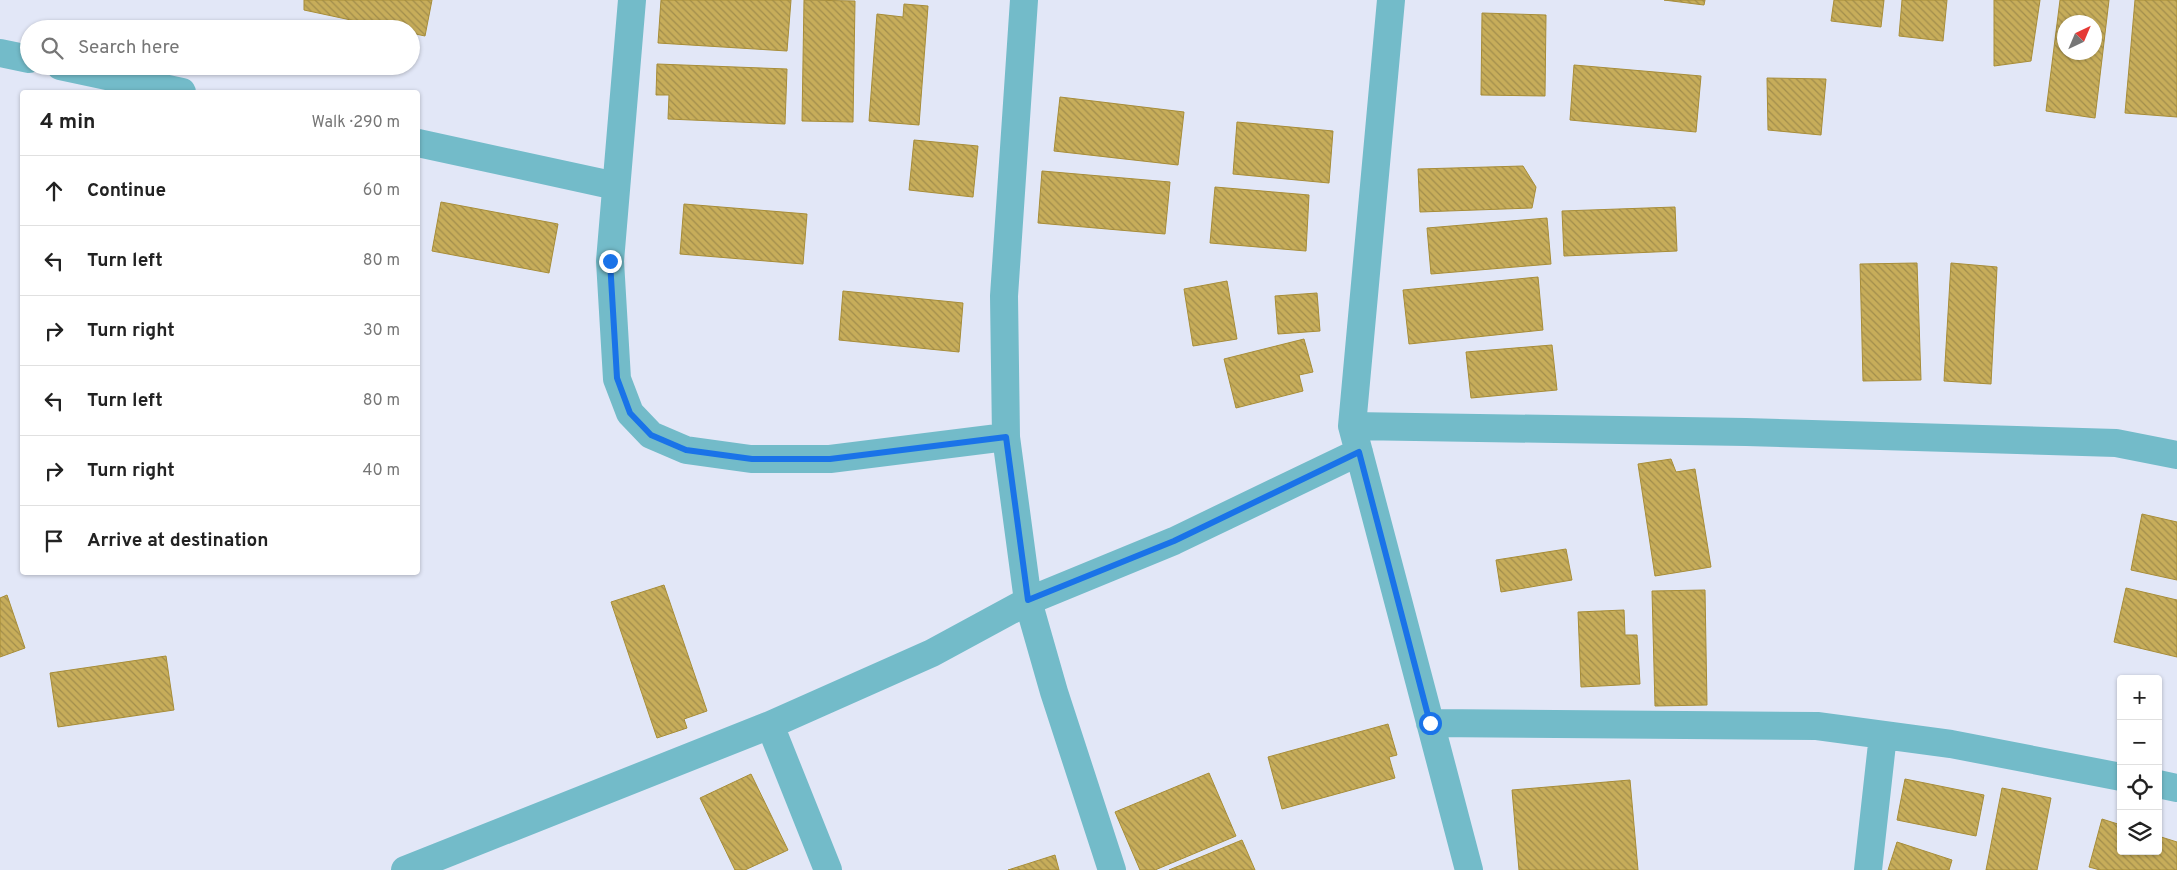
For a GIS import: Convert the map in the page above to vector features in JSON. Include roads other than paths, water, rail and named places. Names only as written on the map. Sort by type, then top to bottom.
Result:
[{"type":"street","points":[[632,0],[610,261],[617,378],[630,413],[651,435],[686,450],[752,459],[830,459],[1006,437]]},
{"type":"street","points":[[1024,0],[1004,296],[1006,437],[1028,600],[1054,692],[1112,870]]},
{"type":"street","points":[[1391,0],[1352,426],[1469,870]]},
{"type":"street","points":[[0,53],[20,58]]},
{"type":"street","points":[[102,75],[173,90]]},
{"type":"street","points":[[420,143],[616,186]]},
{"type":"street","points":[[1352,426],[1746,432],[2116,443],[2177,455]]},
{"type":"street","points":[[405,870],[770,725],[932,653],[1028,600],[1174,541],[1359,452]]},
{"type":"street","points":[[1430,723],[1817,726],[1951,744],[2117,776]]},
{"type":"street","points":[[770,725],[828,870]]},
{"type":"street","points":[[1868,870],[1883,735]]},
{"type":"street","points":[[2162,785],[2177,788]]}]
